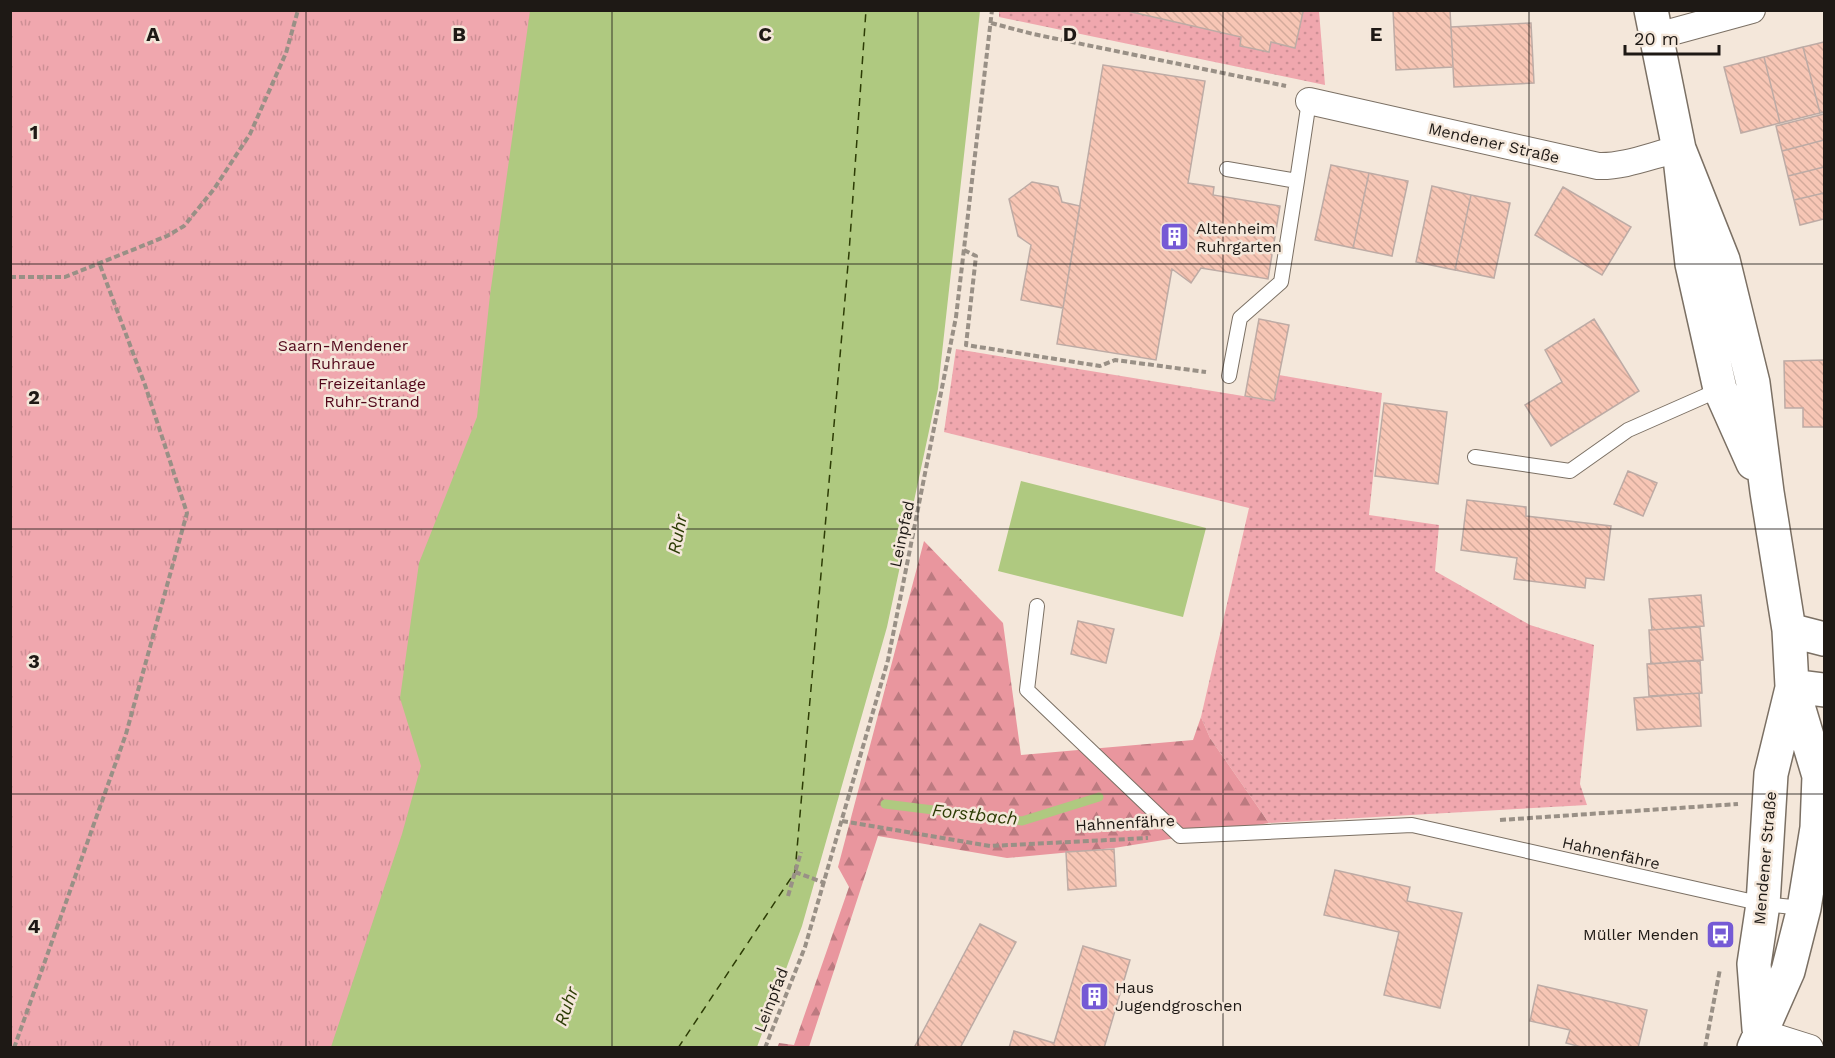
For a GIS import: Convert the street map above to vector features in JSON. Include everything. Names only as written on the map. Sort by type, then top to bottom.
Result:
[{"type":"main road","name":"Mendener Straße","points":[[1654,23],[1679,149],[1692,264],[1736,386],[1767,492],[1790,630],[1792,686],[1819,776],[1820,796],[1804,908],[1788,971],[1757,1040]]},
{"type":"main road","points":[[1790,630],[1824,639]]},
{"type":"main road","name":"Mendener Straße","points":[[1757,1040],[1754,964],[1763,904],[1771,774],[1792,686]]},
{"type":"main road","points":[[1792,686],[1824,690]]},
{"type":"street","points":[[1654,23],[1752,10]]},
{"type":"street","name":"Mendener Straße","points":[[1309,101],[1598,166],[1617,167],[1638,159],[1679,149]]},
{"type":"street","points":[[1757,1040],[1810,1047]]},
{"type":"lane","points":[[1229,376],[1240,318],[1281,282],[1309,101]]},
{"type":"lane","points":[[1227,169],[1297,181]]},
{"type":"lane","points":[[1476,457],[1570,471],[1628,430],[1736,386]]},
{"type":"lane","points":[[1037,606],[1027,690],[1180,836]]},
{"type":"lane","name":"Hahnenfähre","points":[[1180,836],[1412,825],[1763,904],[1804,908]]},
{"type":"path","points":[[10,277],[65,277],[100,265],[167,236],[184,226],[232,162],[264,107],[286,53],[298,10]]},
{"type":"path","name":"Leinpfad","points":[[765,1047],[805,947],[888,660],[928,468],[956,317],[992,10]]},
{"type":"path","points":[[991,23],[1033,34],[1282,84],[1309,101]]},
{"type":"path","points":[[964,250],[976,256],[966,345],[1100,366],[1115,360],[1229,376]]},
{"type":"path","points":[[14,1047],[126,734],[187,513],[145,385],[100,265]]},
{"type":"path","name":"Hahnenfähre","points":[[1493,820],[1748,803]]},
{"type":"path","name":"Hahnenfähre","points":[[842,820],[990,846],[1180,836]]},
{"type":"path","points":[[788,896],[801,852]]},
{"type":"path","points":[[795,872],[825,883]]},
{"type":"green space","points":[[999,10],[1319,11],[1325,85],[999,17]]},
{"type":"green space","name":"Saarn-Mendener Ruhraue","points":[[10,11],[726,11],[501,1047],[11,1047]]},
{"type":"green space","points":[[956,349],[1274,401],[1279,375],[1382,393],[1369,515],[1439,525],[1435,571],[1530,625],[1594,645],[1580,784],[1587,805],[1269,823],[1210,738],[1201,717],[1249,508],[944,432]]},
{"type":"green space","points":[[924,541],[1003,623],[1021,755],[1193,740],[1201,717],[1210,738],[1269,823],[1114,848],[1007,858],[878,836],[809,1047],[777,1048],[779,1043],[794,1045],[849,887],[838,867]]},
{"type":"water","name":"Ruhr","points":[[530,11],[980,11],[938,389],[887,627],[802,926],[757,1047],[331,1047],[402,834],[421,766],[400,698],[419,563],[477,417],[490,295]]},
{"type":"water","points":[[1021,481],[1206,528],[1183,617],[998,571]]},
{"type":"building","points":[[1123,10],[1294,10],[1303,12],[1295,48],[1271,42],[1269,52],[1240,46],[1241,37]]},
{"type":"building","points":[[1393,10],[1450,10],[1453,67],[1396,70]]},
{"type":"building","points":[[1531,23],[1534,83],[1454,87],[1451,27]]},
{"type":"building","points":[[1824,42],[1824,112],[1820,113],[1803,47]]},
{"type":"building","points":[[1803,47],[1820,113],[1780,123],[1764,57]]},
{"type":"building","points":[[1764,57],[1780,123],[1741,133],[1724,67]]},
{"type":"building","name":"Altenheim Ruhrgarten","points":[[1103,65],[1205,81],[1188,183],[1214,187],[1213,195],[1280,206],[1268,279],[1201,268],[1191,283],[1172,269],[1156,360],[1057,344]]},
{"type":"building","points":[[1824,114],[1824,140],[1782,151],[1776,126]]},
{"type":"building","points":[[1824,140],[1824,167],[1788,176],[1782,151]]},
{"type":"building","points":[[1331,165],[1369,173],[1353,248],[1315,240]]},
{"type":"building","points":[[1824,167],[1824,193],[1794,200],[1788,176]]},
{"type":"building","points":[[1369,173],[1408,181],[1392,256],[1353,248]]},
{"type":"building","points":[[1032,182],[1058,187],[1062,202],[1080,206],[1063,308],[1021,300],[1031,245],[1018,236],[1009,199]]},
{"type":"building","points":[[1432,186],[1471,195],[1455,270],[1416,262]]},
{"type":"building","points":[[1563,187],[1631,227],[1602,275],[1535,235]]},
{"type":"building","points":[[1824,193],[1824,219],[1800,225],[1794,200]]},
{"type":"building","points":[[1471,195],[1510,203],[1494,278],[1455,270]]},
{"type":"building","points":[[1259,319],[1289,325],[1274,401],[1245,396]]},
{"type":"building","points":[[1594,319],[1639,391],[1551,446],[1525,405],[1562,382],[1545,350]]},
{"type":"building","points":[[1824,360],[1824,427],[1803,427],[1803,408],[1785,408],[1784,361]]},
{"type":"building","points":[[1384,403],[1447,412],[1438,484],[1375,476]]},
{"type":"building","points":[[1628,471],[1657,483],[1643,516],[1614,504]]},
{"type":"building","points":[[1467,500],[1526,507],[1526,516],[1611,526],[1604,580],[1586,578],[1585,588],[1514,579],[1517,558],[1461,550]]},
{"type":"building","points":[[1701,595],[1704,626],[1652,630],[1649,599]]},
{"type":"building","points":[[1078,621],[1114,629],[1106,663],[1071,654]]},
{"type":"building","points":[[1700,627],[1703,660],[1651,664],[1649,630]]},
{"type":"building","points":[[1700,660],[1702,693],[1649,696],[1647,664]]},
{"type":"building","points":[[1699,693],[1701,726],[1637,730],[1634,698]]},
{"type":"building","points":[[1114,849],[1116,886],[1068,890],[1066,852]]},
{"type":"building","points":[[1335,870],[1410,887],[1407,901],[1462,913],[1440,1008],[1384,995],[1399,932],[1324,915]]},
{"type":"building","points":[[980,924],[1016,942],[960,1048],[914,1048]]},
{"type":"building","name":"Haus Jugendgroschen","points":[[1083,946],[1130,960],[1104,1048],[1009,1048],[1014,1031],[1054,1043]]},
{"type":"building","points":[[1538,985],[1647,1010],[1638,1048],[1585,1048],[1566,1043],[1570,1030],[1530,1021]]},
{"type":"waterway","name":"Forstbach","points":[[885,804],[1022,821],[1099,797]]},
{"type":"ferry route","points":[[678,1048],[795,872],[849,253],[866,10]]},
{"type":"place","name":"Altenheim Ruhrgarten","points":[[1175,237]]},
{"type":"place","name":"Müller Menden","points":[[1720,934]]},
{"type":"place","name":"Haus Jugendgroschen","points":[[1094,996]]},
{"type":"park label","name":"Freizeitanlage Ruhr-Strand","points":[[372,392]]}]
